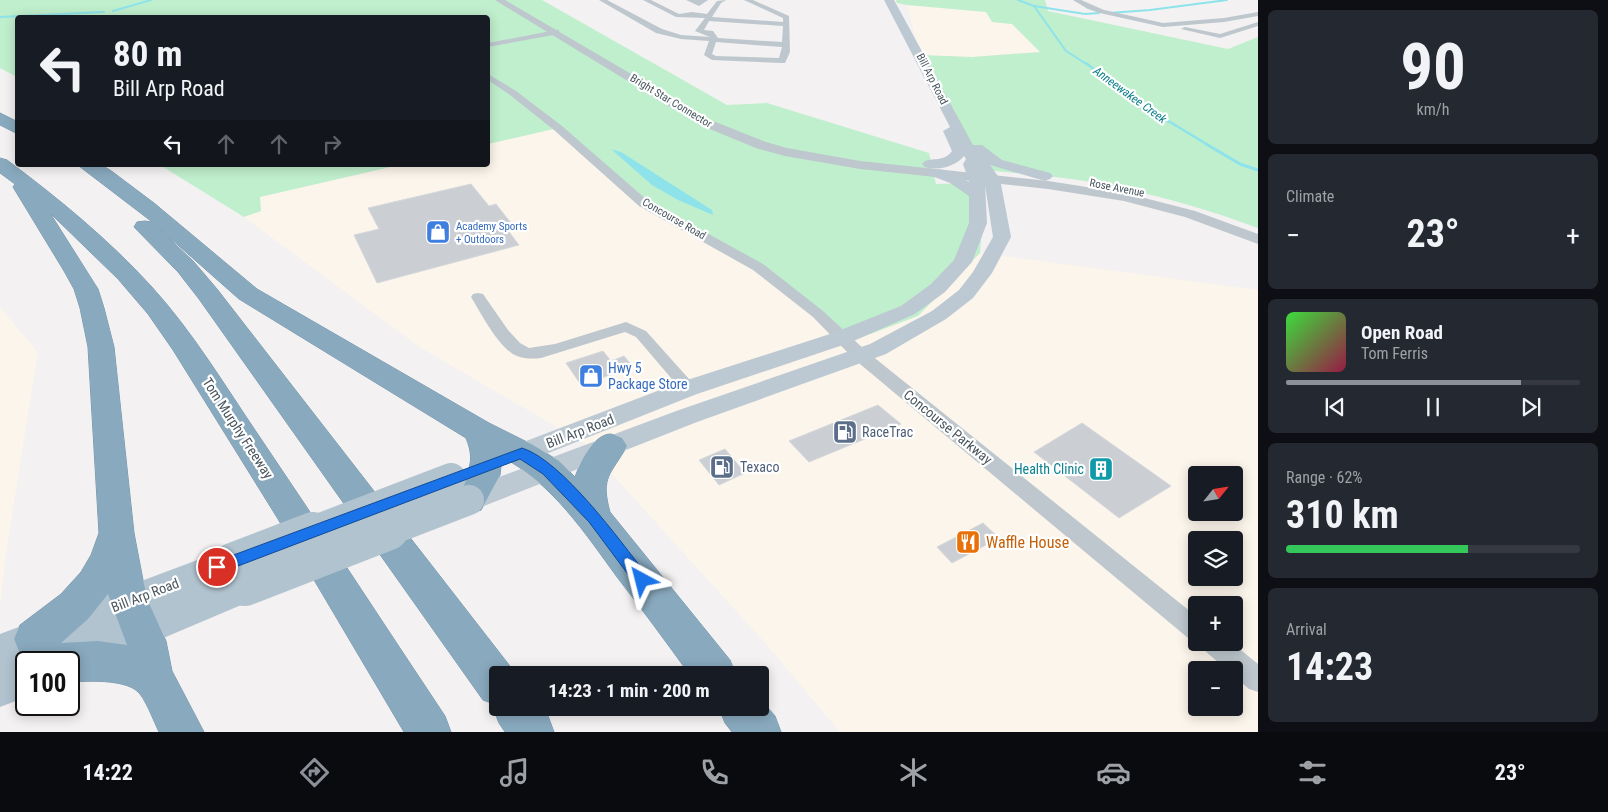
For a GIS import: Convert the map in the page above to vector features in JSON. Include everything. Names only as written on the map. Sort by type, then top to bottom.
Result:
[{"type":"highway","points":[[0,118],[15,127]]},
{"type":"highway","points":[[75,167],[105,190],[163,243],[208,294],[489,673]]},
{"type":"highway","points":[[91,167],[147,207],[248,294],[478,431],[535,461],[594,518],[708,666]]},
{"type":"highway","points":[[8,170],[76,271],[86,289],[101,347],[116,533],[153,677],[182,732]]},
{"type":"highway","name":"Tom Murphy Freeway","points":[[8,170],[77,225],[125,272],[151,302],[192,358],[277,487],[429,732]]},
{"type":"highway","points":[[460,489],[478,488],[485,475],[487,466],[486,448],[478,431]]},
{"type":"highway","points":[[594,518],[589,500],[588,487],[590,475],[611,446]]},
{"type":"highway","points":[[54,651],[66,616],[93,588],[109,560],[116,533]]},
{"type":"highway","points":[[80,657],[127,664],[153,677]]},
{"type":"highway","points":[[520,716],[532,732]]},
{"type":"highway","points":[[746,716],[759,732]]},
{"type":"main road","name":"Bill Arp Road","points":[[487,466],[535,461],[611,446],[688,416],[878,349],[939,315],[966,294],[982,273],[1002,237],[997,206],[979,175],[893,2]]},
{"type":"main road","points":[[933,169],[956,158],[959,151],[940,111],[947,109]]},
{"type":"main road","points":[[961,136],[997,163],[1044,176]]},
{"type":"main road","points":[[933,169],[956,180],[979,175]]},
{"type":"main road","name":"Bill Arp Road","points":[[60,651],[136,616],[238,574],[535,461],[688,388],[841,338],[908,310],[938,288],[963,262],[978,222],[979,175]]},
{"type":"main road","points":[[997,206],[1007,188],[1028,183]]},
{"type":"main road","name":"Bill Arp Road","points":[[0,652],[15,653]]},
{"type":"main road","points":[[0,687],[15,681]]},
{"type":"street","name":"Bright Star Connector","points":[[500,0],[704,122],[728,133],[785,152],[825,160],[933,169]]},
{"type":"street","name":"Bright Star Connector","points":[[514,0],[718,118],[740,128],[792,145],[979,175]]},
{"type":"street","points":[[604,1],[623,0]]},
{"type":"street","points":[[646,0],[674,21],[680,29],[699,31],[712,37]]},
{"type":"street","points":[[689,0],[700,4],[705,0]]},
{"type":"street","points":[[699,31],[722,0]]},
{"type":"street","points":[[712,37],[708,55],[715,58],[782,61],[787,42],[788,17],[747,0]]},
{"type":"street","points":[[1076,0],[1102,12],[1220,36],[1258,23]]},
{"type":"street","points":[[604,1],[658,31],[681,37],[787,42]]},
{"type":"street","points":[[748,22],[756,4]]},
{"type":"street","points":[[768,22],[772,11]]},
{"type":"street","points":[[674,21],[692,14],[748,22],[788,24]]},
{"type":"street","points":[[1163,25],[1224,20],[1258,14]]},
{"type":"street","points":[[1238,17],[1258,23]]},
{"type":"street","points":[[490,45],[556,32]]},
{"type":"street","name":"Concourse Road","points":[[490,78],[513,93],[558,128],[643,203],[758,267],[818,314],[841,338]]},
{"type":"street","name":"Rose Avenue","points":[[979,175],[1044,176],[1134,191],[1195,206],[1258,228]]},
{"type":"street","name":"Rose Avenue","points":[[979,175],[1125,197],[1190,214],[1258,239]]},
{"type":"street","points":[[478,297],[510,341],[523,353],[539,354],[626,327],[642,334],[688,388]]},
{"type":"street","name":"Concourse Parkway","points":[[841,338],[1188,623]]},
{"type":"street","points":[[1223,651],[1258,680]]},
{"type":"shaded area","points":[[907,5],[986,12],[993,22],[1012,24],[1040,52],[972,57],[920,55]]},
{"type":"shaded area","points":[[558,128],[918,316],[980,253],[1258,290],[1258,732],[840,732],[767,645],[583,442],[421,348],[244,217],[261,211],[260,197],[390,167],[490,167],[490,144]]},
{"type":"shaded area","points":[[0,307],[38,352],[6,553],[0,607]]},
{"type":"green space","points":[[0,0],[542,0],[727,105],[767,103],[929,153],[936,184],[986,183],[980,253],[918,316],[852,341],[782,286],[643,203],[558,128],[490,144],[490,15],[15,15],[15,76],[0,68]]},
{"type":"green space","points":[[896,0],[1045,0],[1048,11],[1228,49],[1258,37],[1258,228],[1193,206],[1109,185],[1056,177],[986,170],[920,55],[972,57],[1040,52],[1012,24],[992,22],[986,12],[907,5],[897,3]]},
{"type":"green space","points":[[163,167],[390,167],[260,197],[261,211],[244,217]]},
{"type":"water","points":[[611,149],[621,152],[712,210],[713,215],[678,200],[652,185]]},
{"type":"building","name":"Academy Sports + Outdoors","points":[[471,184],[489,206],[496,204],[514,227],[506,228],[519,245],[377,283],[354,235],[379,229],[368,208]]},
{"type":"building","name":"Hwy 5 Package Store","points":[[603,351],[611,361],[624,356],[633,367],[581,385],[566,363]]},
{"type":"building","name":"RaceTrac","points":[[878,405],[901,424],[809,462],[789,441]]},
{"type":"building","name":"Health Clinic","points":[[1082,423],[1171,486],[1119,518],[1034,452]]},
{"type":"building","name":"Texaco","points":[[725,449],[745,473],[719,485],[699,460]]},
{"type":"building","name":"Waffle House","points":[[983,523],[999,538],[952,563],[937,547]]},
{"type":"waterway","points":[[113,11],[151,0]]},
{"type":"waterway","name":"Anneewakee Creek","points":[[1018,0],[1034,6]]},
{"type":"waterway","points":[[1109,13],[1150,10],[1227,0]]},
{"type":"waterway","points":[[1034,6],[1085,14],[1099,13]]},
{"type":"waterway","name":"Anneewakee Creek","points":[[1034,6],[1066,51],[1088,65]]},
{"type":"waterway","points":[[42,15],[104,12]]},
{"type":"waterway","points":[[0,17],[15,16]]},
{"type":"waterway","name":"Anneewakee Creek","points":[[1086,63],[1151,114],[1170,122],[1208,145]]},
{"type":"waterway","name":"Anneewakee Creek","points":[[1206,144],[1240,164],[1258,170]]},
{"type":"place","name":"Academy Sports + Outdoors","points":[[438,232]]},
{"type":"place","name":"Hwy 5 Package Store","points":[[591,376]]},
{"type":"place","name":"RaceTrac","points":[[845,432]]},
{"type":"place","name":"Texaco","points":[[722,467]]},
{"type":"place","name":"Health Clinic","points":[[1101,469]]},
{"type":"place","name":"Waffle House","points":[[968,542]]},
{"type":"route","points":[[217,567],[522,453],[548,470],[560,485],[594,518],[642,580]]}]
